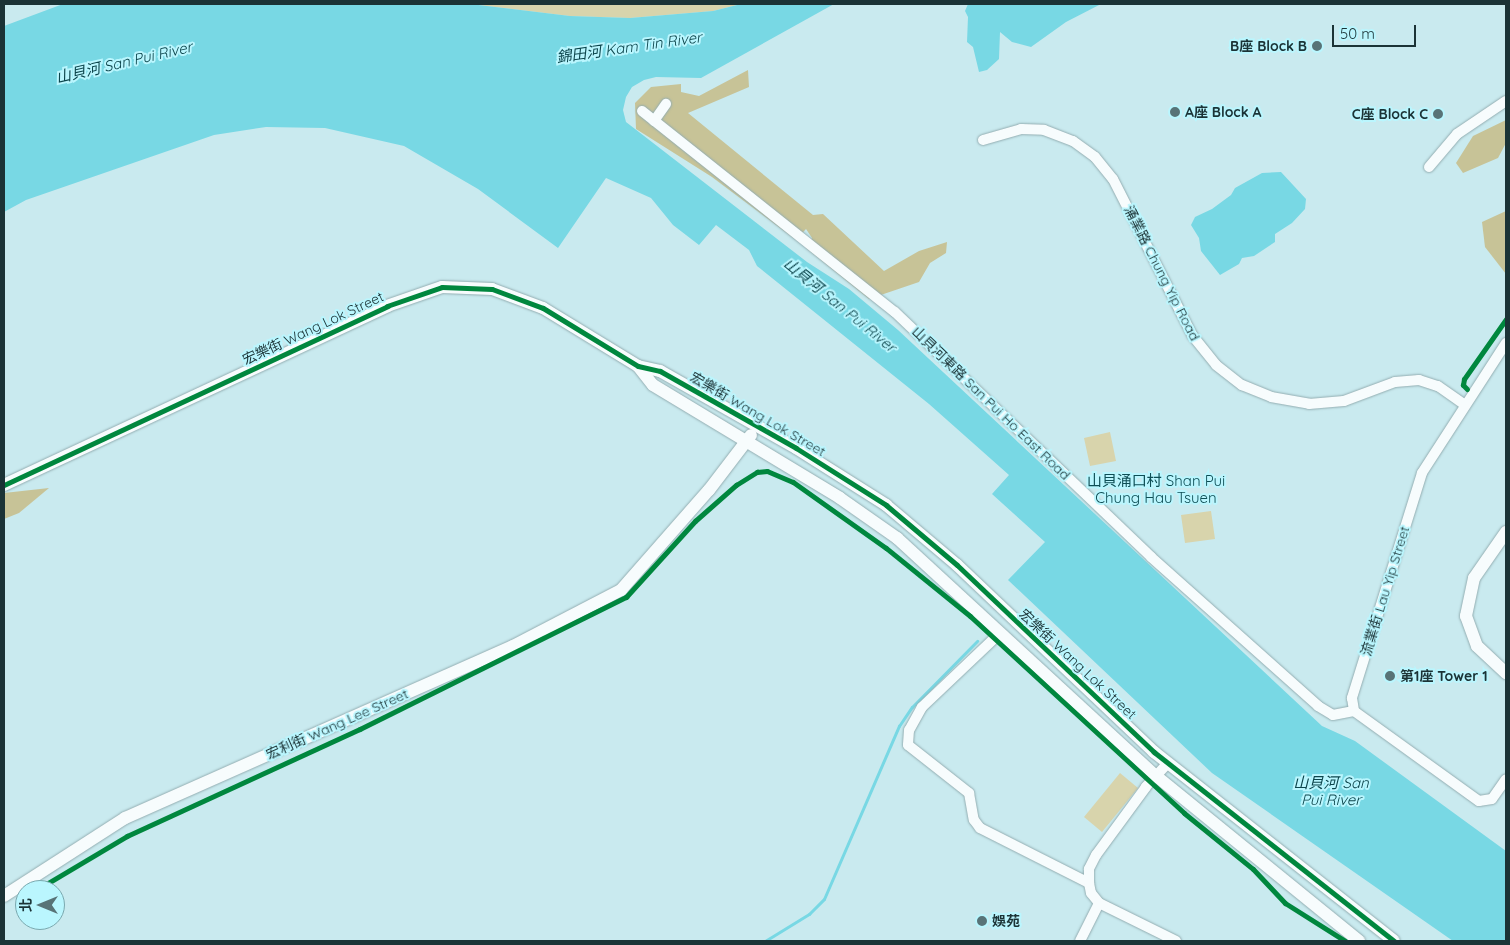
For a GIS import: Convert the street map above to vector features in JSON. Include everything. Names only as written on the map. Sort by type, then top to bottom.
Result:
[{"type":"street","points":[[1428,168],[1457,134],[1506,101]]},
{"type":"street","points":[[654,121],[666,104]]},
{"type":"street","name":"山貝河東路 San Pui Ho East Road","points":[[642,111],[895,312],[1151,557],[1318,706],[1333,714],[1354,711]]},
{"type":"street","name":"涌業路 Chung Yip Road","points":[[983,140],[1021,129],[1044,130],[1068,138],[1095,157],[1113,179],[1192,335],[1216,365],[1242,385],[1282,400],[1315,404],[1344,401],[1395,382],[1419,380],[1438,386],[1464,404]]},
{"type":"street","name":"宏樂街 Wang Lok Street","points":[[4,485],[350,322],[442,288],[492,288],[544,308],[638,366],[660,371],[757,428],[796,448],[886,505],[957,565],[1168,763],[1394,941]]},
{"type":"street","name":"流業街 Lau Yip Street","points":[[1354,711],[1352,698],[1422,473],[1464,404],[1506,343]]},
{"type":"street","name":"宏樂街 Wang Lok Street","points":[[638,366],[653,385],[840,498],[897,538],[1156,776],[1359,941]]},
{"type":"street","name":"宏利街 Wang Lee Street","points":[[4,896],[126,818],[452,674],[620,590],[709,490],[757,428]]},
{"type":"street","points":[[1506,532],[1474,578],[1466,616],[1477,646],[1506,673]]},
{"type":"street","points":[[1000,633],[928,700],[909,730],[908,745],[969,793],[974,820],[980,828],[1089,883]]},
{"type":"street","points":[[1354,711],[1483,801],[1492,799],[1506,779]]},
{"type":"street","points":[[1168,763],[1096,855],[1090,869],[1089,883],[1091,893],[1099,902],[1176,941]]},
{"type":"street","points":[[1080,941],[1099,902]]},
{"type":"shaded area","points":[[470,4],[741,4],[713,11],[630,18],[570,16]]},
{"type":"shaded area","points":[[748,70],[749,87],[688,113],[813,215],[823,214],[884,271],[919,251],[947,242],[946,253],[930,263],[919,282],[869,299],[806,248],[812,238],[806,229],[796,240],[712,177],[636,129],[635,103],[651,87],[681,84],[681,92],[699,96]]},
{"type":"shaded area","points":[[1506,120],[1506,143],[1498,158],[1463,173],[1456,163],[1473,136]]},
{"type":"shaded area","points":[[1506,211],[1506,274],[1485,247],[1482,222]]},
{"type":"shaded area","points":[[1110,432],[1116,461],[1090,466],[1084,438]]},
{"type":"shaded area","points":[[49,488],[19,513],[4,519],[4,493]]},
{"type":"shaded area","points":[[1211,511],[1215,539],[1185,543],[1181,515]]},
{"type":"shaded area","points":[[1120,773],[1138,788],[1102,832],[1084,817]]},
{"type":"water","points":[[63,4],[470,4],[570,16],[630,18],[713,11],[741,4],[834,4],[701,78],[656,77],[644,80],[632,87],[626,97],[623,110],[626,122],[807,262],[849,289],[898,330],[1322,726],[1355,741],[1506,851],[1506,941],[1453,941],[1212,773],[1008,580],[1045,542],[992,494],[1009,475],[929,404],[757,266],[749,250],[716,225],[699,245],[673,225],[651,198],[606,178],[558,248],[478,189],[404,146],[325,128],[266,127],[214,135],[26,200],[4,212],[4,26]]},
{"type":"water","points":[[968,4],[1101,4],[1066,22],[1031,47],[1012,42],[1000,32],[999,59],[987,70],[979,72],[973,47],[967,42],[968,17],[965,11]]},
{"type":"water","points":[[1281,172],[1306,199],[1305,209],[1292,223],[1275,234],[1275,242],[1254,256],[1242,258],[1239,264],[1220,275],[1201,251],[1199,238],[1191,225],[1195,217],[1212,209],[1231,195],[1235,188],[1262,173]]},
{"type":"waterway","points":[[765,941],[809,914],[824,899],[899,726],[912,707],[977,641]]},
{"type":"cycle path","points":[[4,485],[387,306],[442,287],[492,289],[543,308],[638,366],[660,371],[796,448],[886,505],[957,565],[1154,752],[1394,941]]},
{"type":"cycle path","points":[[1467,389],[1463,385],[1464,379],[1506,319]]},
{"type":"cycle path","points":[[53,880],[127,836],[360,729],[626,597],[695,521],[736,485],[757,472],[767,471],[793,482],[886,548],[970,616],[1184,813],[1253,869],[1285,903],[1345,941]]},
{"type":"place","name":"B座 Block B","points":[[1317,46]]},
{"type":"place","name":"A座 Block A","points":[[1175,112]]},
{"type":"place","name":"C座 Block C","points":[[1438,114]]},
{"type":"place","name":"第1座 Tower 1","points":[[1390,676]]},
{"type":"place","name":"娛苑","points":[[982,921]]},
{"type":"district","name":"山貝涌口村 Shan Pui Chung Hau Tsuen","points":[[1156,488]]},
{"type":"water label","name":"錦田河 Kam Tin River","points":[[629,47]]},
{"type":"water label","name":"山貝河 San Pui River","points":[[124,62]]},
{"type":"water label","name":"山貝河 San Pui River","points":[[840,305]]},
{"type":"water label","name":"山貝河 San Pui River","points":[[1331,790]]}]
